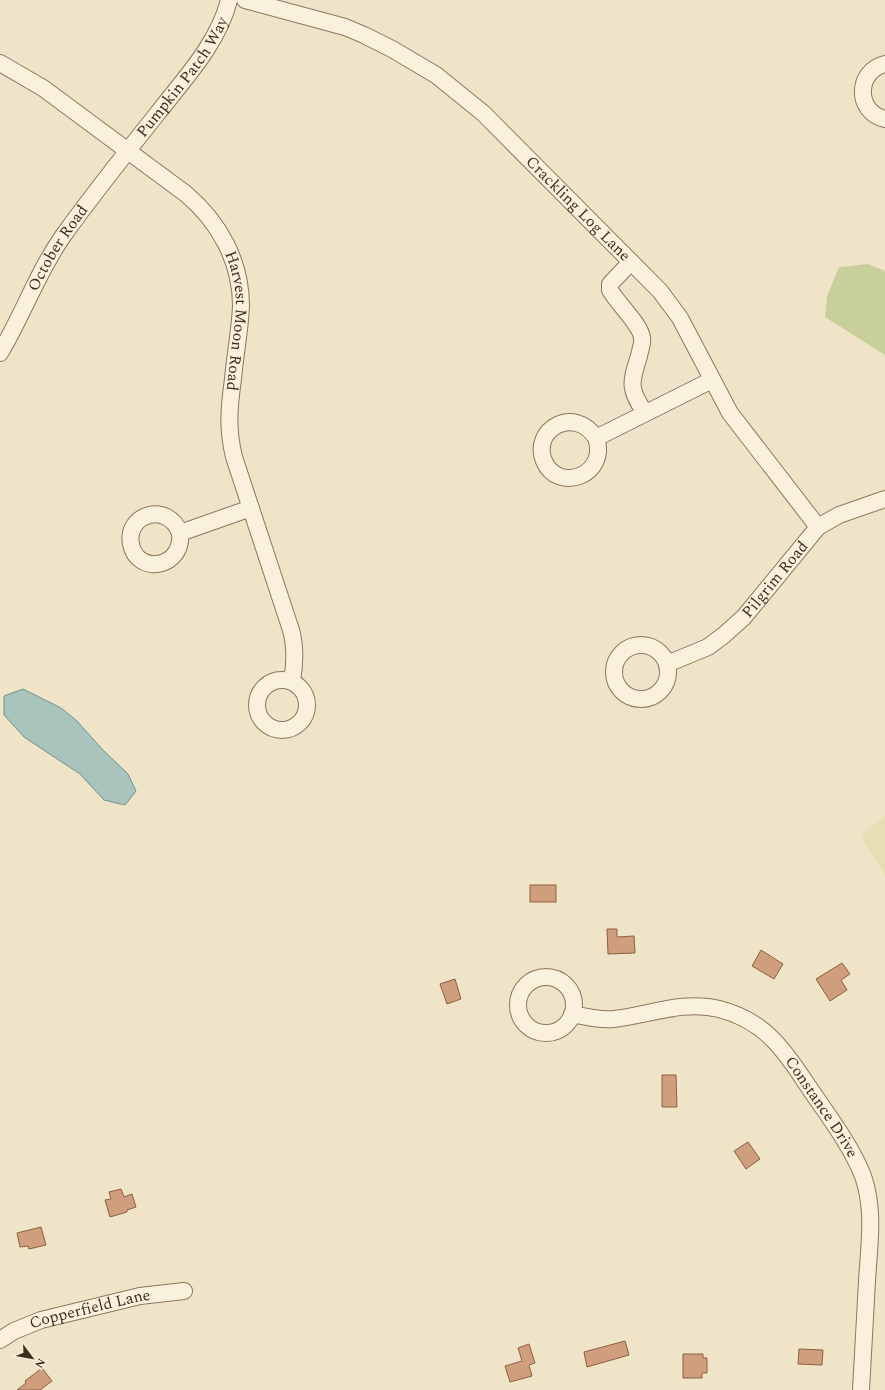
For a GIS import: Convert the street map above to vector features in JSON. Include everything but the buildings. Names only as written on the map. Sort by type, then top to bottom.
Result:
[{"type":"street","name":"Pumpkin Patch Way","points":[[128,151],[207,49],[226,14],[229,0]]},
{"type":"street","name":"Crackling Log Lane","points":[[245,0],[345,27],[358,32],[392,49],[436,75],[483,113],[660,291],[680,318],[730,413],[818,527]]},
{"type":"street","name":"Harvest Moon Road","points":[[0,63],[43,88],[196,202],[209,216],[220,232],[231,255],[238,279],[241,305],[229,412],[228,426],[230,442],[292,630],[295,659],[292,681]]},
{"type":"street","points":[[885,64],[876,67],[868,75],[862,92],[868,108],[877,116],[885,119]]},
{"type":"street","name":"October Road","points":[[0,353],[50,256],[84,208],[128,151]]},
{"type":"street","points":[[631,262],[610,284],[610,290],[636,325],[642,336],[642,344],[632,377],[635,398],[645,414]]},
{"type":"street","points":[[596,438],[712,380]]},
{"type":"street","name":"Pilgrim Road","points":[[667,664],[708,647],[733,628],[744,617],[818,527],[839,515],[885,499]]},
{"type":"street","points":[[180,533],[251,508]]},
{"type":"street","name":"Constance Drive","points":[[572,1014],[609,1019],[674,1008],[717,1008],[738,1015],[757,1025],[769,1034],[779,1045],[843,1139],[857,1164],[867,1190],[871,1219],[861,1390]]},
{"type":"street","name":"Copperfield Lane","points":[[0,1340],[27,1325],[41,1320],[140,1296],[184,1291]]},
{"type":"shaded area","points":[[885,816],[885,875],[862,837],[863,833]]},
{"type":"green space","points":[[868,264],[885,271],[885,355],[825,317],[827,296],[839,267]]},
{"type":"water","points":[[23,689],[61,708],[76,720],[103,750],[128,774],[136,791],[125,805],[104,800],[80,774],[24,737],[4,715],[4,696]]}]
